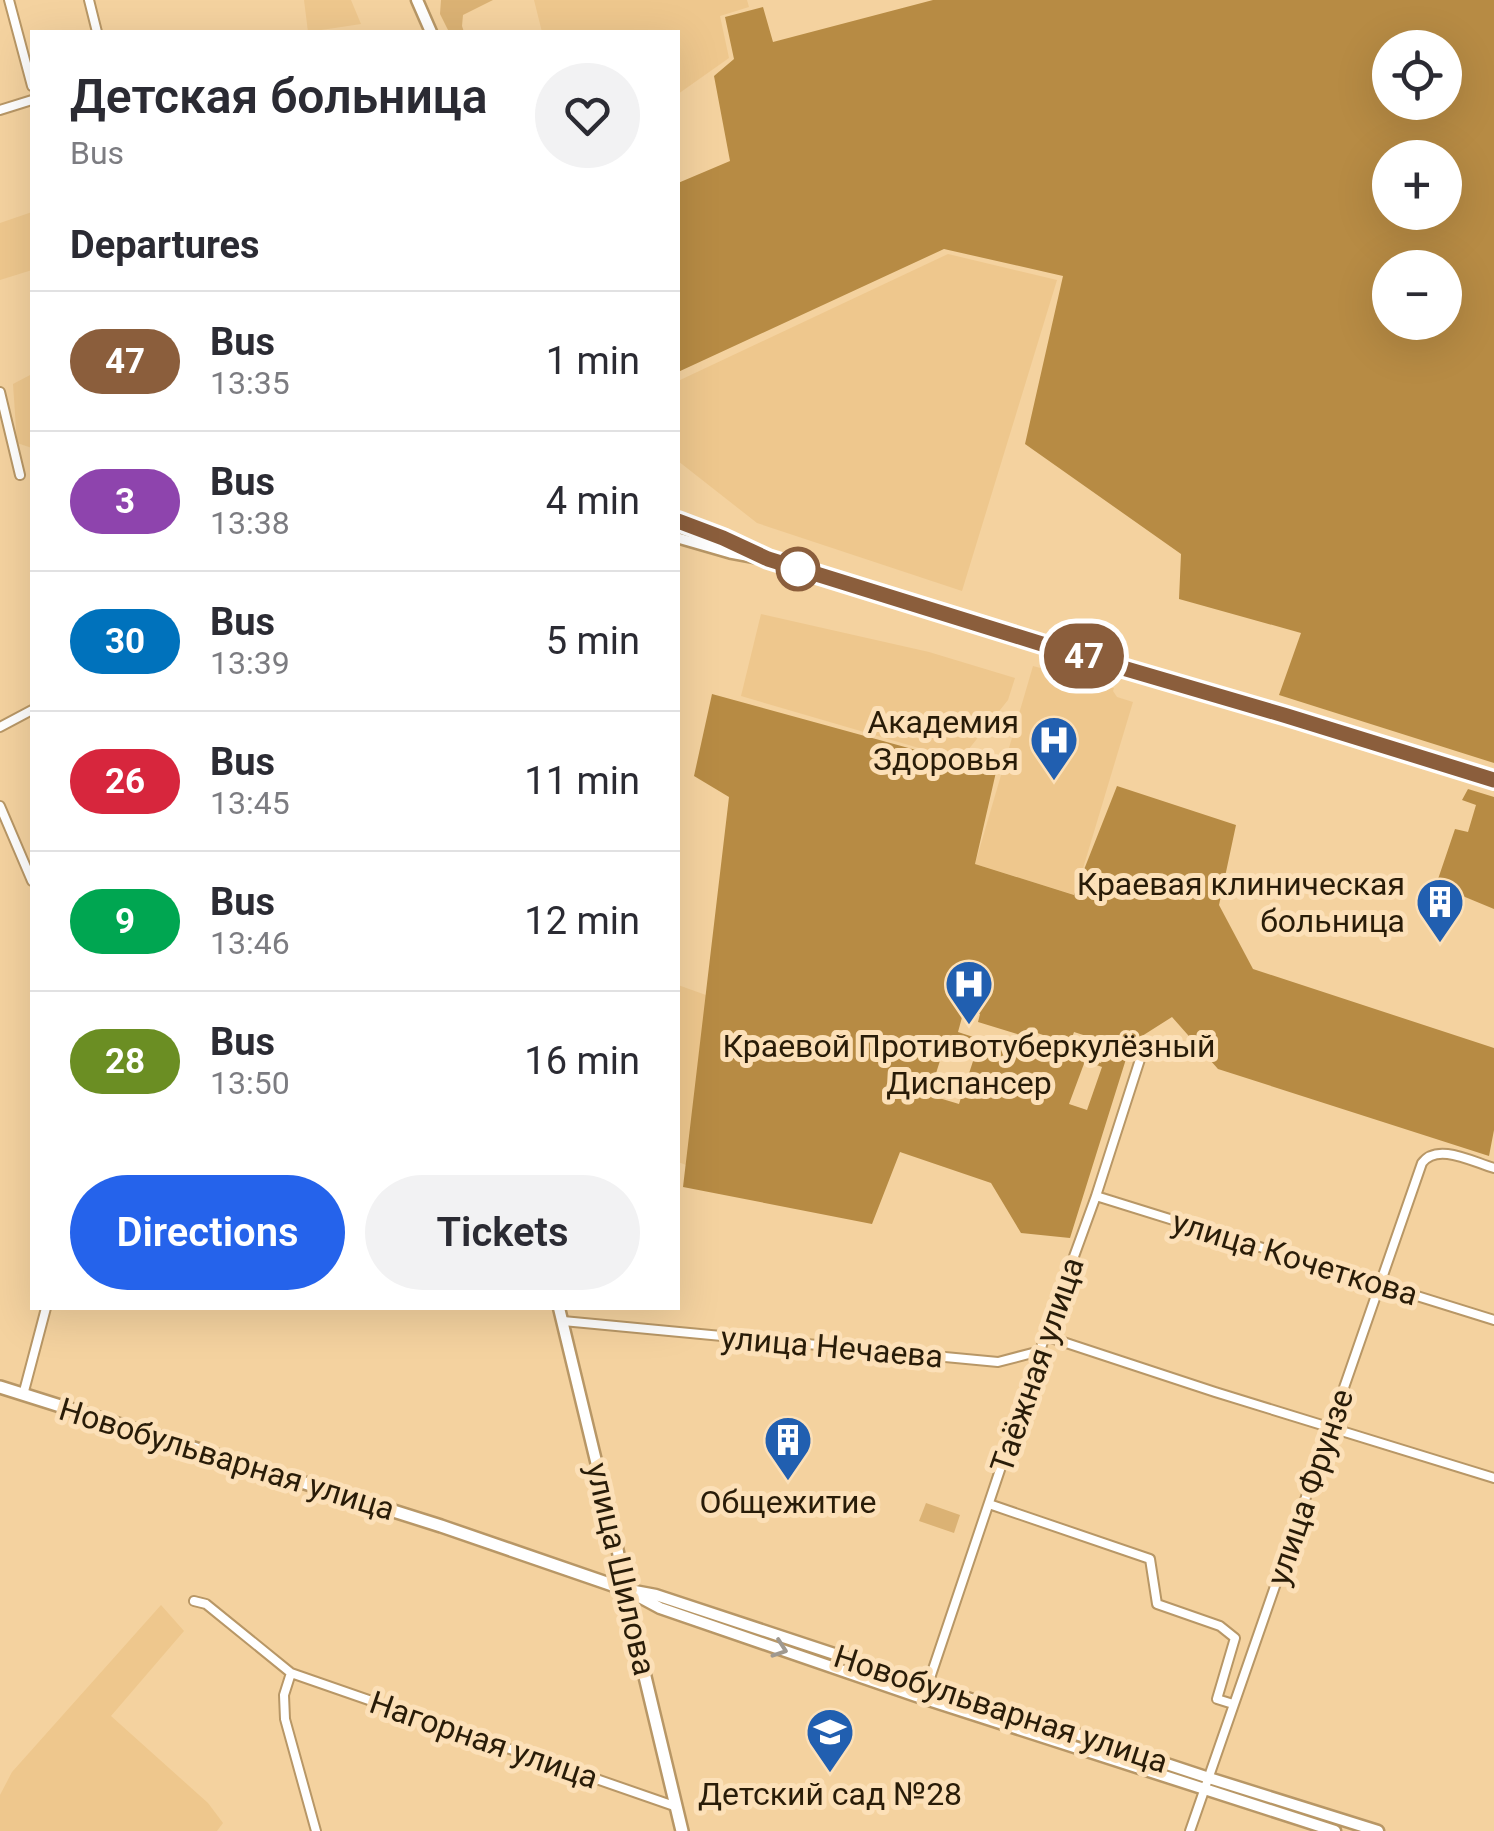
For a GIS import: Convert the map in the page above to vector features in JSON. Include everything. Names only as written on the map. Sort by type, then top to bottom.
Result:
[{"type":"main road","points":[[417,0],[430,30]]},
{"type":"main road","name":"улица Шилова","points":[[559,1310],[682,1831]]},
{"type":"main road","name":"Новобульварная улица","points":[[0,1388],[442,1526],[864,1679],[1335,1831]]},
{"type":"main road","name":"Новобульварная улица","points":[[624,1590],[656,1595],[1378,1831]]},
{"type":"street","points":[[10,0],[30,78]]},
{"type":"street","points":[[89,0],[97,30]]},
{"type":"street","points":[[0,110],[30,101]]},
{"type":"street","points":[[0,392],[20,474]]},
{"type":"street","points":[[680,523],[768,559],[1494,780]]},
{"type":"street","points":[[680,539],[730,554],[768,559]]},
{"type":"street","points":[[0,727],[30,711]]},
{"type":"street","points":[[0,806],[30,876]]},
{"type":"street","name":"Таёжная улица","points":[[928,1684],[1144,1047]]},
{"type":"street","name":"улица Фрунзе","points":[[1190,1831],[1422,1163],[1428,1155],[1439,1152],[1494,1168]]},
{"type":"street","name":"улица Кочеткова","points":[[1096,1196],[1494,1320]]},
{"type":"street","points":[[23,1394],[45,1310]]},
{"type":"street","name":"улица Нечаева","points":[[562,1322],[998,1362],[1040,1351]]},
{"type":"street","points":[[1045,1336],[1494,1478]]},
{"type":"street","points":[[989,1504],[1150,1559],[1156,1604],[1220,1626],[1235,1638],[1217,1699],[1234,1704]]},
{"type":"street","points":[[194,1600],[206,1604],[290,1673],[284,1695],[285,1719],[316,1831]]},
{"type":"street","name":"Нагорная улица","points":[[290,1673],[677,1807]]},
{"type":"shaded area","points":[[304,0],[351,0],[361,24],[321,30],[308,30]]},
{"type":"shaded area","points":[[441,0],[493,0],[463,15],[463,30],[448,30],[440,14]]},
{"type":"shaded area","points":[[534,0],[747,0],[749,7],[720,16],[729,58],[680,93],[680,30],[542,30]]},
{"type":"shaded area","points":[[933,0],[1494,0],[1494,763],[1279,695],[1301,633],[1179,599],[1181,554],[1025,444],[1063,276],[944,249],[680,371],[680,182],[730,161],[714,76],[734,59],[725,17],[763,7],[773,42]]},
{"type":"shaded area","points":[[30,213],[30,271],[0,280],[0,223]]},
{"type":"shaded area","points":[[948,254],[1057,280],[962,591],[757,523],[680,463],[680,380]]},
{"type":"shaded area","points":[[30,375],[30,447],[17,443],[13,384]]},
{"type":"shaded area","points":[[761,614],[929,652],[1015,678],[1008,700],[960,760],[741,696]]},
{"type":"shaded area","name":"Академия Здоровья","points":[[1033,666],[1114,688],[1117,697],[1133,702],[1075,895],[975,864]]},
{"type":"shaded area","points":[[712,694],[996,772],[975,864],[1074,895],[1117,786],[1236,825],[1219,905],[1253,969],[1494,1048],[1494,1130],[1489,1156],[1218,1069],[1172,1017],[1131,1043],[1070,1238],[1021,1233],[991,1183],[900,1152],[872,1224],[683,1187],[729,797],[694,776]],"holes":[[[964,1010],[980,1014],[978,1022],[1027,1037],[1029,1030],[1043,1035],[1037,1058],[958,1032]],[[1074,1032],[1108,1043],[1101,1063],[1067,1052]],[[946,1042],[976,1052],[959,1104],[929,1095]],[[1085,1061],[1102,1067],[1087,1110],[1069,1104]]]},
{"type":"shaded area","points":[[1468,789],[1494,797],[1494,909],[1436,885],[1455,829],[1468,832],[1476,805],[1462,800]]},
{"type":"shaded area","points":[[680,986],[717,999],[697,1169],[680,1163]]},
{"type":"shaded area","points":[[926,1503],[960,1515],[954,1533],[919,1521]]},
{"type":"shaded area","points":[[161,1605],[184,1631],[111,1716],[208,1803],[223,1823],[217,1831],[0,1831],[0,1795],[12,1772]]},
{"type":"bus line","name":"47","points":[[680,522],[768,559],[1494,780]]},
{"type":"place","name":"Академия Здоровья","points":[[1054,782]]},
{"type":"place","name":"Краевая клиническая больница","points":[[1440,944]]},
{"type":"place","name":"Краевой Противотуберкулёзный Диспансер","points":[[969,1026]]},
{"type":"place","name":"Общежитие","points":[[788,1482]]},
{"type":"place","name":"Детский сад №28","points":[[830,1774]]}]
